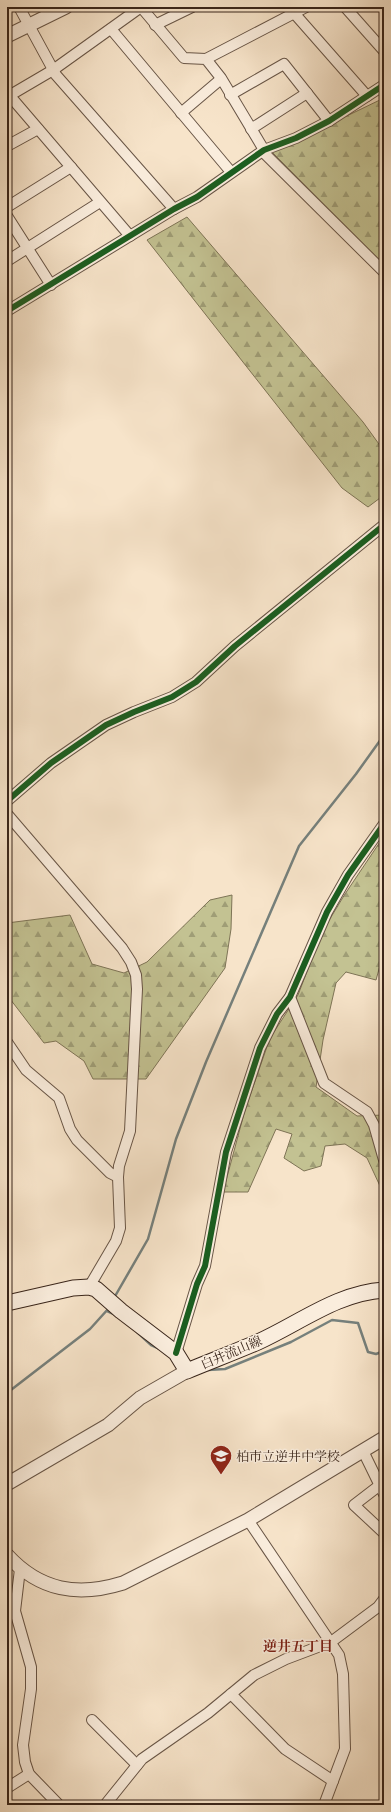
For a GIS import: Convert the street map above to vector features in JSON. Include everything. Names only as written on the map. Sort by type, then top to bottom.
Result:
[{"type":"main road","name":"白井流山線","points":[[90,1287],[96,1289],[121,1311],[176,1353],[187,1371],[258,1342],[338,1300],[364,1292],[384,1290]]},
{"type":"main road","points":[[7,1303],[73,1288],[90,1287]]},
{"type":"street","points":[[19,7],[53,70],[174,209]]},
{"type":"street","points":[[7,36],[66,7]]},
{"type":"street","points":[[130,236],[38,129],[8,97],[53,70],[141,7],[184,58],[206,59],[293,10],[306,7]]},
{"type":"street","points":[[155,25],[192,7]]},
{"type":"street","points":[[345,7],[384,51]]},
{"type":"street","points":[[293,10],[367,96]]},
{"type":"street","points":[[111,29],[231,172]]},
{"type":"street","points":[[206,59],[221,79],[263,151],[384,272]]},
{"type":"street","points":[[230,95],[284,64],[329,121]]},
{"type":"street","points":[[181,113],[221,79]]},
{"type":"street","points":[[7,311],[174,209],[197,197],[263,151],[296,138],[329,121],[384,85]]},
{"type":"street","points":[[251,129],[307,93]]},
{"type":"street","points":[[7,146],[38,129]]},
{"type":"street","points":[[7,207],[70,167]]},
{"type":"street","points":[[7,261],[100,202]]},
{"type":"street","points":[[7,216],[51,285]]},
{"type":"street","points":[[7,801],[51,763],[106,725],[172,697],[196,682],[235,646],[384,525]]},
{"type":"street","points":[[7,814],[122,948],[136,975],[136,1031],[130,1131],[119,1166],[118,1177],[120,1228],[116,1241],[90,1287]]},
{"type":"street","points":[[176,1353],[197,1284],[205,1266],[229,1144],[260,1048],[277,1014],[290,997],[327,912],[348,875],[384,824]]},
{"type":"street","points":[[290,997],[324,1084],[367,1112],[374,1125],[384,1160]]},
{"type":"street","points":[[7,1042],[26,1070],[59,1098],[70,1129],[77,1140],[110,1173],[118,1177]]},
{"type":"street","points":[[7,1484],[108,1425],[140,1398],[187,1371]]},
{"type":"street","points":[[7,1555],[20,1569],[35,1579],[68,1590],[94,1590],[108,1588],[123,1583],[248,1520],[384,1438]]},
{"type":"street","points":[[363,1451],[382,1490],[354,1505],[384,1533]]},
{"type":"street","points":[[248,1520],[339,1655],[343,1674],[346,1735],[345,1749],[324,1805]]},
{"type":"street","points":[[20,1569],[15,1611],[31,1667],[31,1689],[23,1745],[25,1762],[30,1774],[59,1805]]},
{"type":"street","points":[[105,1805],[142,1759],[208,1713],[254,1675],[286,1659],[330,1642],[378,1607],[384,1599]]},
{"type":"street","points":[[231,1694],[285,1749],[333,1781]]},
{"type":"street","points":[[92,1720],[137,1765]]},
{"type":"street","points":[[7,1788],[30,1774]]},
{"type":"green space","points":[[384,98],[384,264],[383,264],[272,152]]},
{"type":"green space","points":[[187,217],[363,422],[384,451],[384,495],[368,507],[342,488],[147,240]]},
{"type":"green space","points":[[384,836],[384,951],[376,980],[346,972],[336,983],[323,1040],[316,1087],[357,1116],[384,1115],[384,1204],[380,1186],[367,1158],[345,1144],[325,1146],[321,1166],[304,1171],[284,1158],[292,1134],[276,1129],[248,1192],[223,1192],[245,1110],[270,1038],[298,995],[322,932],[345,894]]},
{"type":"green space","points":[[232,895],[231,929],[225,968],[146,1079],[93,1079],[84,1061],[56,1041],[44,1043],[7,995],[7,923],[70,915],[92,964],[124,973],[147,962],[210,900]]},
{"type":"waterway","points":[[114,1298],[148,1239],[176,1139],[206,1062],[299,846],[356,774],[384,735]]},
{"type":"waterway","points":[[7,1393],[90,1329],[109,1308]]},
{"type":"waterway","points":[[107,1311],[116,1315]]},
{"type":"waterway","points":[[208,1370],[225,1369],[291,1342],[332,1320],[358,1323],[368,1352],[376,1354],[384,1351]]},
{"type":"waterway","points":[[137,1332],[151,1345],[160,1349]]},
{"type":"cycle path","points":[[7,311],[174,209],[197,197],[264,150],[296,138],[329,121],[384,85]]},
{"type":"cycle path","points":[[7,801],[51,763],[106,725],[172,697],[196,682],[235,646],[384,525]]},
{"type":"cycle path","points":[[176,1353],[197,1284],[205,1266],[226,1152],[260,1048],[277,1014],[290,997],[327,912],[348,875],[384,824]]},
{"type":"place","name":"柏市立逆井中学校","points":[[221,1476]]},
{"type":"district","name":"逆井五丁目","points":[[298,1646]]}]
